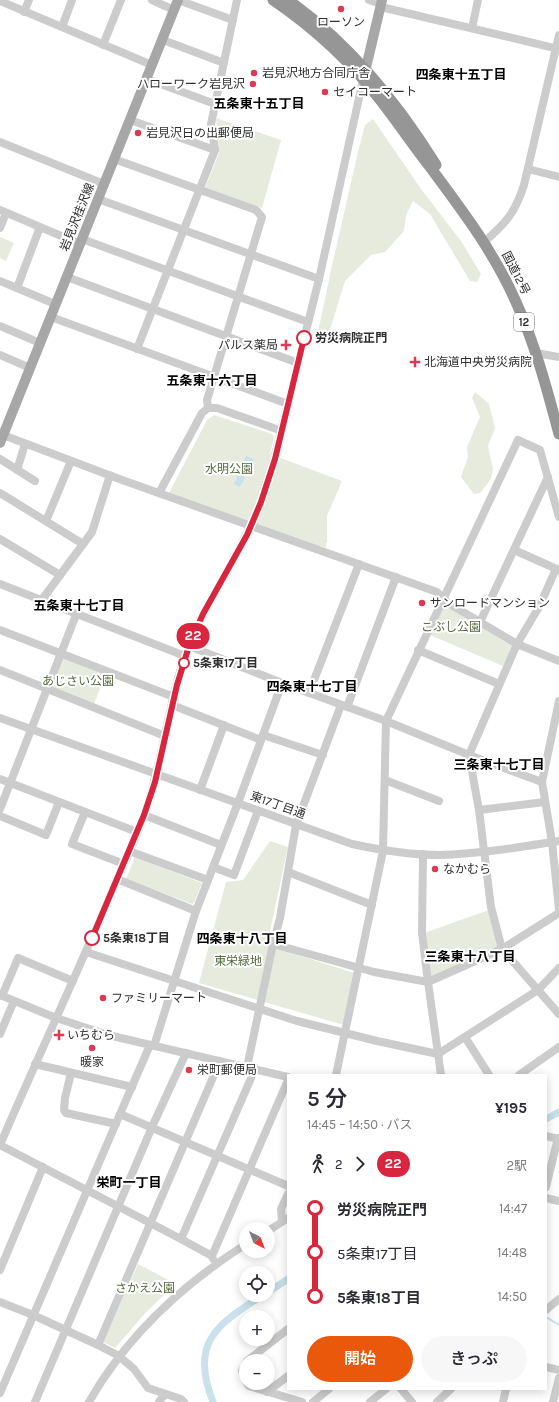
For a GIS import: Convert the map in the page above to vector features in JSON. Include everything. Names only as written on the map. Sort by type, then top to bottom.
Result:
[{"type":"highway","name":"12","points":[[273,0],[293,14],[364,75]]},
{"type":"highway","name":"12","points":[[288,0],[326,30],[364,75]]},
{"type":"highway","name":"国道12号","points":[[364,75],[384,90],[412,127],[498,266],[517,302],[536,354],[559,434]]},
{"type":"main road","name":"岩見沢桂沢線","points":[[3,432],[51,317],[177,3]]},
{"type":"main road","points":[[364,75],[382,4]]},
{"type":"street","points":[[24,12],[29,0]]},
{"type":"street","points":[[62,27],[72,0]]},
{"type":"street","points":[[103,45],[121,0]]},
{"type":"street","points":[[152,0],[177,3],[233,20]]},
{"type":"street","points":[[137,349],[215,150],[211,124],[237,0]]},
{"type":"street","points":[[369,0],[557,49]]},
{"type":"street","points":[[472,28],[478,0]]},
{"type":"street","points":[[0,1],[152,65]]},
{"type":"street","points":[[484,242],[507,221],[514,210],[524,185],[557,49],[559,35]]},
{"type":"street","points":[[163,40],[224,63]]},
{"type":"street","points":[[275,455],[319,279],[364,75]]},
{"type":"street","points":[[147,79],[215,104]]},
{"type":"street","points":[[130,120],[215,150]]},
{"type":"street","points":[[0,142],[104,184]]},
{"type":"street","points":[[114,159],[256,210],[262,217],[206,400],[208,408]]},
{"type":"street","points":[[528,169],[559,177]]},
{"type":"street","points":[[98,199],[319,279]]},
{"type":"street","points":[[0,228],[3,211],[40,227],[169,270],[308,322]]},
{"type":"street","points":[[17,288],[40,227]]},
{"type":"street","points":[[66,278],[298,363]]},
{"type":"street","points":[[0,281],[55,304]]},
{"type":"street","points":[[51,317],[288,404]]},
{"type":"street","points":[[0,326],[40,343]]},
{"type":"street","points":[[536,354],[559,357]]},
{"type":"street","points":[[0,355],[30,368]]},
{"type":"street","points":[[160,493],[202,413],[208,408],[217,408],[282,431]]},
{"type":"street","points":[[3,432],[25,444],[70,461],[438,592],[448,603],[517,644],[559,661]]},
{"type":"street","points":[[336,1074],[383,851],[386,721],[418,650],[518,440],[540,450],[559,517]]},
{"type":"street","points":[[17,470],[25,444]]},
{"type":"street","points":[[0,459],[35,481]]},
{"type":"street","points":[[46,521],[70,461]]},
{"type":"street","points":[[41,601],[92,532],[110,475]]},
{"type":"street","points":[[480,622],[548,477]]},
{"type":"street","points":[[0,493],[83,544]]},
{"type":"street","points":[[212,1256],[0,1145],[2,1134],[86,952],[144,815],[156,774],[173,701],[189,646],[203,614],[242,546],[261,502]]},
{"type":"street","points":[[0,539],[60,575]]},
{"type":"street","points":[[514,550],[558,569],[539,607],[517,644],[469,755],[479,810],[491,907],[502,949],[559,1014]]},
{"type":"street","points":[[309,693],[359,564]]},
{"type":"street","points":[[181,1239],[218,1155],[251,1068],[259,1008],[280,918],[296,825],[322,755],[344,706],[396,577]]},
{"type":"street","points":[[0,584],[185,656]]},
{"type":"street","points":[[0,809],[76,614]]},
{"type":"street","points":[[0,630],[61,653],[173,701],[224,726],[322,755]]},
{"type":"street","points":[[189,646],[542,782]]},
{"type":"street","points":[[418,650],[499,684]]},
{"type":"street","points":[[0,670],[165,736]]},
{"type":"street","points":[[0,1393],[120,1114],[152,1045],[196,911],[282,683]]},
{"type":"street","points":[[559,701],[542,782],[545,802],[555,842],[559,909]]},
{"type":"street","name":"東17丁目通","points":[[0,718],[296,825],[352,844],[383,851],[438,855],[484,852],[555,842]]},
{"type":"street","points":[[200,790],[224,726]]},
{"type":"street","points":[[0,779],[137,832]]},
{"type":"street","points":[[385,780],[439,801]]},
{"type":"street","points":[[0,816],[46,835],[60,802]]},
{"type":"street","points":[[479,810],[545,802]]},
{"type":"street","points":[[213,867],[234,875],[258,811]]},
{"type":"street","points":[[85,812],[72,844],[124,864]]},
{"type":"street","points":[[144,815],[221,845]]},
{"type":"street","points":[[129,851],[208,880]]},
{"type":"street","points":[[423,854],[422,932],[441,1074]]},
{"type":"street","points":[[288,872],[372,905]]},
{"type":"street","points":[[117,879],[196,911]]},
{"type":"street","points":[[273,944],[359,968],[428,982],[502,949],[559,913]]},
{"type":"street","points":[[86,952],[297,1021],[377,1041],[438,1054],[538,990],[559,968]]},
{"type":"street","points":[[72,981],[18,958],[1,996],[82,1028],[287,1077]]},
{"type":"street","points":[[0,1034],[14,1001]]},
{"type":"street","points":[[465,1037],[489,1074]]},
{"type":"street","points":[[520,1074],[559,1048]]},
{"type":"street","points":[[35,1402],[152,1128],[186,1053]]},
{"type":"street","points":[[98,1345],[220,1061]]},
{"type":"street","points":[[35,1064],[132,1087]]},
{"type":"street","points":[[71,1073],[65,1098],[64,1110],[66,1113],[116,1124]]},
{"type":"street","points":[[214,1265],[212,1256],[287,1082]]},
{"type":"street","points":[[120,1114],[287,1186]]},
{"type":"street","points":[[547,1136],[558,1138],[547,1183]]},
{"type":"street","points":[[0,1270],[43,1167]]},
{"type":"street","points":[[275,1226],[285,1220],[281,1209],[287,1196]]},
{"type":"street","points":[[547,1198],[559,1201]]},
{"type":"street","points":[[88,1402],[119,1356],[158,1312],[193,1281],[239,1249]]},
{"type":"street","points":[[547,1309],[559,1299]]},
{"type":"street","points":[[0,1302],[33,1315],[119,1356],[134,1370],[148,1388],[181,1399],[184,1402]]},
{"type":"street","points":[[257,1354],[287,1330]]},
{"type":"street","points":[[547,1367],[559,1370]]},
{"type":"street","points":[[267,1392],[287,1377]]},
{"type":"street","points":[[553,1402],[559,1378]]},
{"type":"street","points":[[261,1390],[302,1402]]},
{"type":"street","points":[[313,1402],[328,1390]]},
{"type":"street","points":[[370,1402],[385,1390]]},
{"type":"street","points":[[402,1390],[412,1402]]},
{"type":"street","points":[[437,1402],[450,1390]]},
{"type":"street","points":[[503,1402],[506,1390]]},
{"type":"street","points":[[159,1402],[165,1394]]},
{"type":"green space","points":[[216,118],[281,140],[262,208],[205,188],[219,153]]},
{"type":"green space","points":[[373,119],[421,189],[461,241],[481,274],[477,282],[470,281],[430,214],[413,201],[406,215],[404,231],[385,252],[371,255],[345,281],[328,336],[319,340],[317,337],[358,152],[365,125]]},
{"type":"green space","points":[[0,237],[14,243],[6,261],[0,258]]},
{"type":"green space","points":[[475,392],[489,404],[495,428],[488,446],[493,469],[491,479],[480,493],[474,494],[461,477],[468,457],[467,447],[480,417],[472,398]]},
{"type":"green space","name":"水明公園","points":[[214,415],[272,434],[274,437],[270,454],[342,481],[327,516],[326,548],[321,546],[319,548],[169,493],[207,420]]},
{"type":"green space","name":"こぶし公園","points":[[444,605],[512,646],[503,666],[430,635]]},
{"type":"green space","name":"あじさい公園","points":[[63,657],[106,673],[94,704],[51,688]]},
{"type":"green space","name":"東栄緑地","points":[[270,841],[288,847],[267,945],[357,974],[344,1025],[199,983],[226,882],[243,880]]},
{"type":"green space","points":[[135,857],[202,883],[194,903],[192,904],[126,879]]},
{"type":"green space","points":[[489,910],[499,948],[430,979],[424,933]]},
{"type":"green space","name":"さかえ公園","points":[[138,1264],[176,1284],[147,1311],[115,1348],[103,1342]]},
{"type":"water","points":[[246,456],[255,460],[252,464],[248,465],[243,476],[245,478],[240,487],[234,484],[238,474],[241,474],[246,464],[244,460]]},
{"type":"waterway","points":[[547,1118],[559,1112]]},
{"type":"waterway","points":[[275,1287],[287,1280]]},
{"type":"waterway","points":[[213,1402],[204,1364],[206,1350],[212,1337],[220,1326],[252,1302]]},
{"type":"waterway","points":[[547,1318],[559,1325]]},
{"type":"tunnel","points":[[261,502],[275,455]]},
{"type":"bus line","name":"22","points":[[92,938],[144,815],[155,782],[185,656],[203,614],[242,546],[256,516],[269,480],[304,338]]},
{"type":"place","name":"ローソン","points":[[341,9]]},
{"type":"place","name":"岩見沢地方合同庁舎","points":[[254,73]]},
{"type":"place","name":"ハローワーク岩見沢","points":[[253,84]]},
{"type":"place","name":"セイコーマート","points":[[325,92]]},
{"type":"place","name":"岩見沢日の出郵便局","points":[[138,133]]},
{"type":"place","name":"労災病院正門","points":[[304,338]]},
{"type":"place","name":"パルス薬局","points":[[286,345]]},
{"type":"place","name":"北海道中央労災病院","points":[[415,362]]},
{"type":"place","name":"サンロードマンション","points":[[422,603]]},
{"type":"place","name":"5条東17丁目","points":[[184,663]]},
{"type":"place","name":"なかむら","points":[[435,869]]},
{"type":"place","name":"5条東18丁目","points":[[92,938]]},
{"type":"place","name":"ファミリーマート","points":[[103,998]]},
{"type":"place","name":"いちむら","points":[[59,1035]]},
{"type":"place","name":"暖家","points":[[92,1048]]},
{"type":"place","name":"栄町郵便局","points":[[189,1070]]},
{"type":"district","name":"四条東十五丁目","points":[[461,74]]},
{"type":"district","name":"五条東十五丁目","points":[[259,103]]},
{"type":"district","name":"五条東十六丁目","points":[[212,380]]},
{"type":"district","name":"五条東十七丁目","points":[[79,605]]},
{"type":"district","name":"四条東十七丁目","points":[[312,686]]},
{"type":"district","name":"三条東十七丁目","points":[[499,764]]},
{"type":"district","name":"四条東十八丁目","points":[[242,938]]},
{"type":"district","name":"三条東十八丁目","points":[[470,956]]},
{"type":"district","name":"栄町一丁目","points":[[129,1182]]}]
